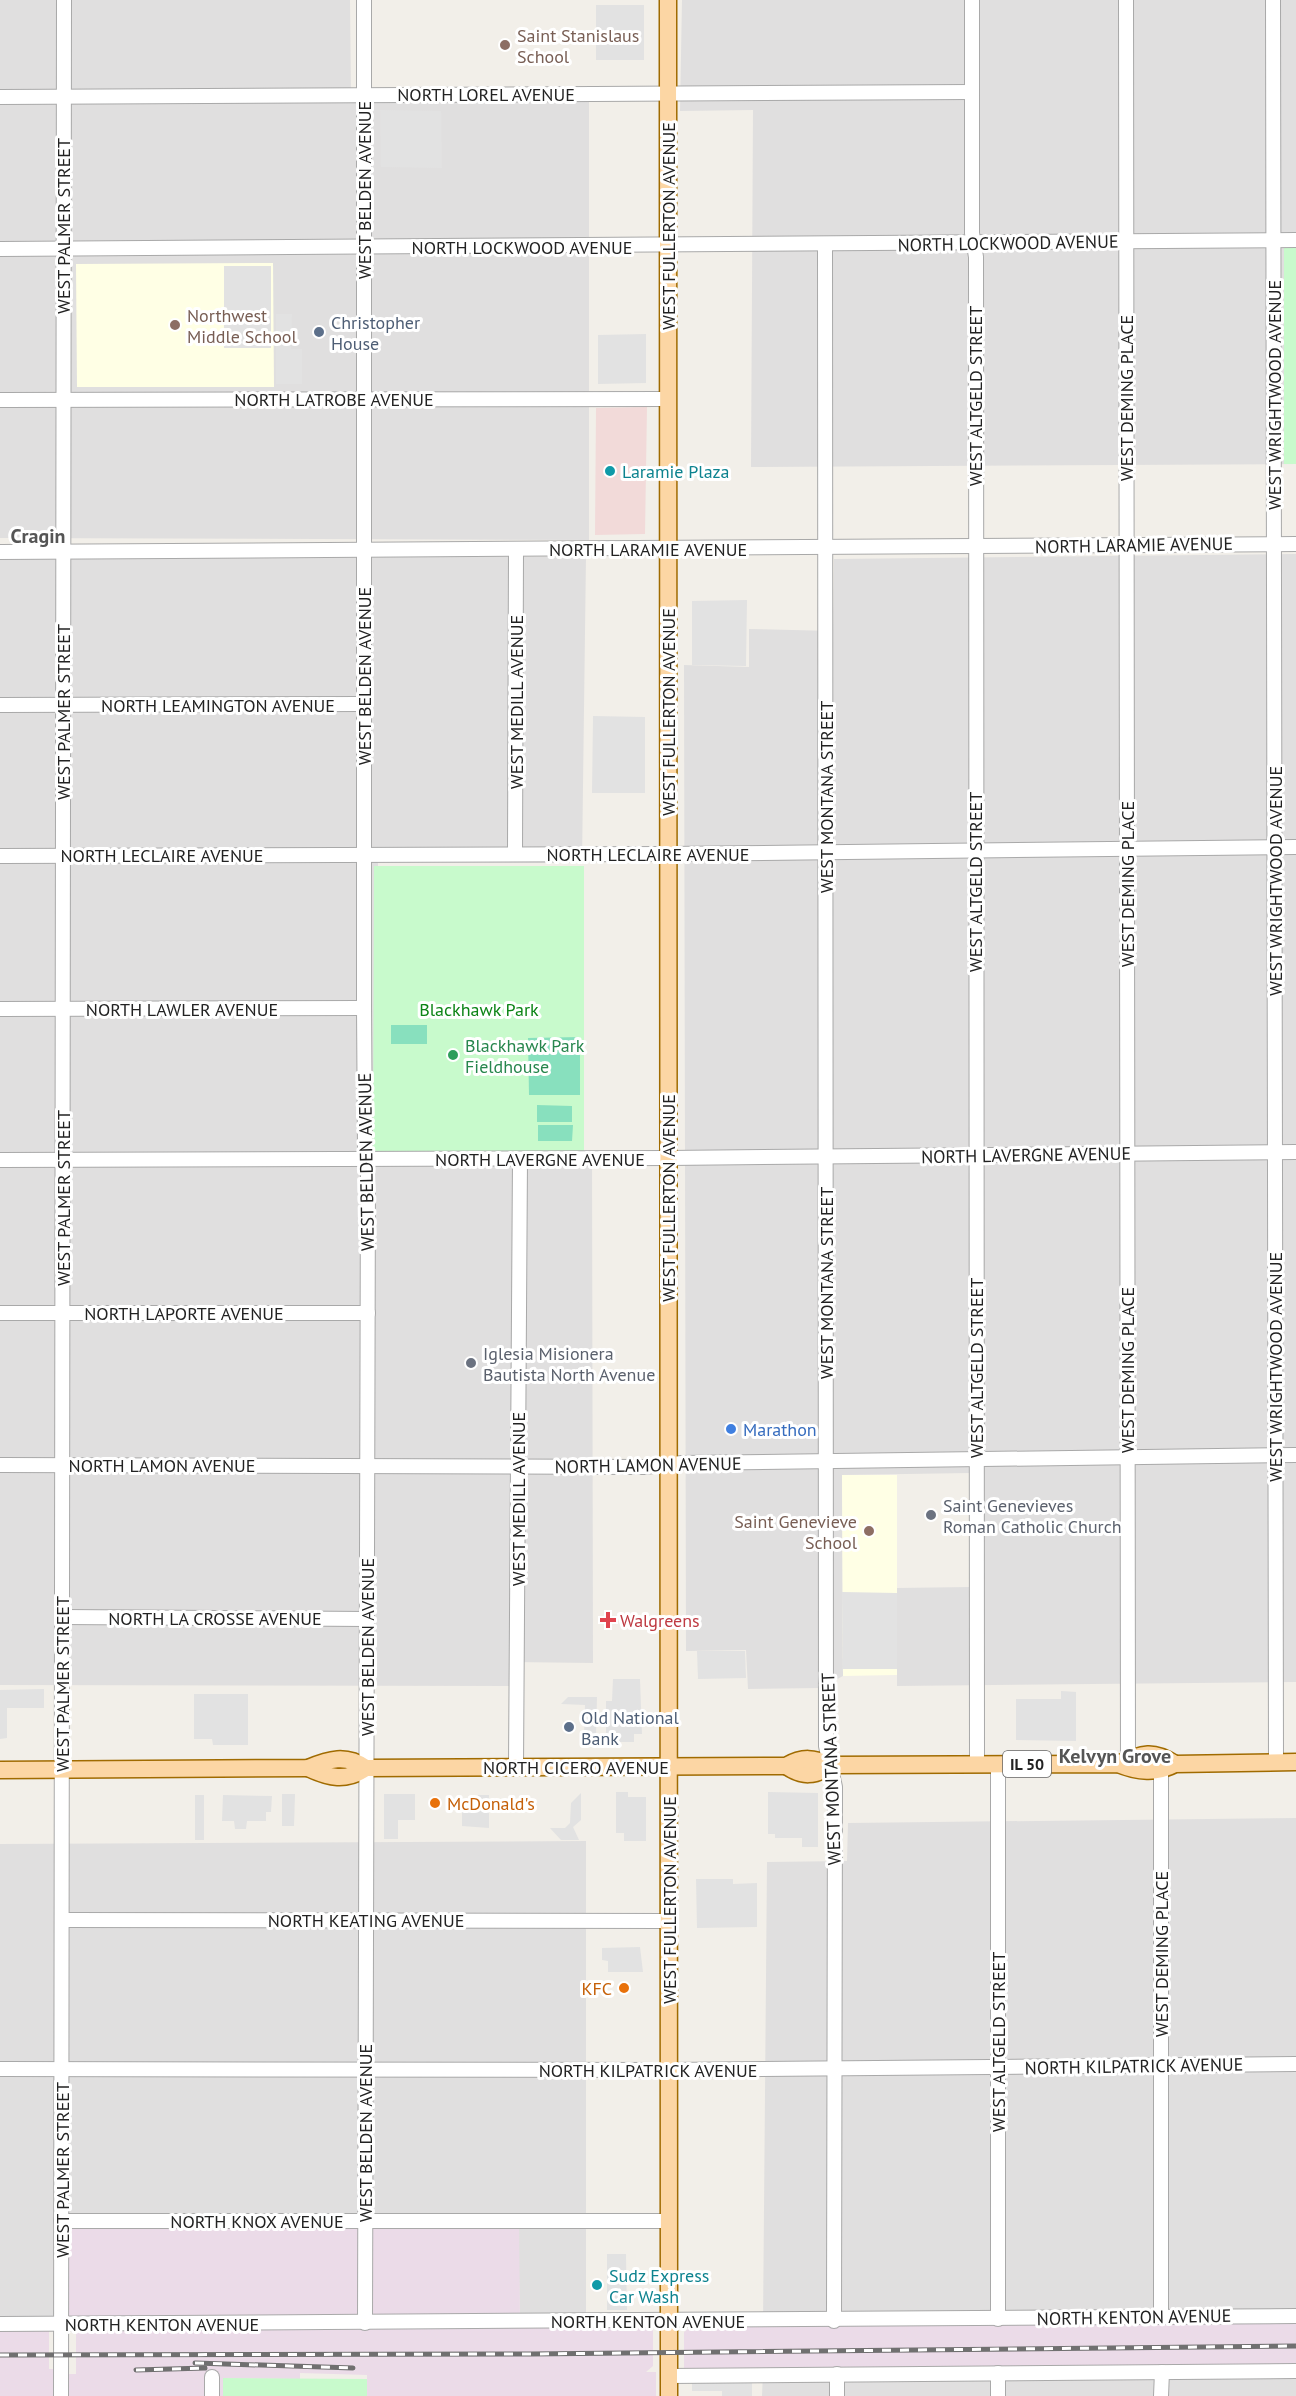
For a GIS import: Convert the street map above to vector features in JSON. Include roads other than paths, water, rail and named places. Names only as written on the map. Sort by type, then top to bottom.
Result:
[{"type":"main road","name":"WEST FULLERTON AVENUE","points":[[668,0],[669,2396]]},
{"type":"main road","name":"NORTH CICERO AVENUE","points":[[0,1770],[308,1768],[327,1777],[352,1778],[366,1768],[786,1766],[799,1774],[819,1774],[831,1766],[1125,1764],[1140,1755],[1160,1754],[1168,1768],[1296,1762]]},
{"type":"street","name":"WEST PALMER STREET","points":[[61,2396],[64,0]]},
{"type":"street","name":"WEST BELDEN AVENUE","points":[[364,0],[364,1008],[368,1313],[365,2323]]},
{"type":"street","name":"WEST ALTGELD STREET","points":[[972,0],[977,1765]]},
{"type":"street","name":"WEST DEMING PLACE","points":[[1125,1764],[1128,1457],[1126,0]]},
{"type":"street","name":"WEST WRIGHTWOOD AVENUE","points":[[1273,0],[1276,1763]]},
{"type":"street","name":"NORTH LOREL AVENUE","points":[[0,97],[972,92]]},
{"type":"street","name":"NORTH LOCKWOOD AVENUE","points":[[0,249],[1296,240]]},
{"type":"street","name":"WEST MONTANA STREET","points":[[825,245],[826,1746],[835,1787],[834,2320]]},
{"type":"street","name":"NORTH LATROBE AVENUE","points":[[0,400],[668,399]]},
{"type":"street","name":"NORTH LARAMIE AVENUE","points":[[0,552],[1296,544]]},
{"type":"street","name":"WEST MEDILL AVENUE","points":[[515,854],[516,550]]},
{"type":"street","name":"NORTH LEAMINGTON AVENUE","points":[[0,705],[364,704]]},
{"type":"street","name":"NORTH LECLAIRE AVENUE","points":[[0,856],[668,854],[1296,847]]},
{"type":"street","name":"NORTH LAWLER AVENUE","points":[[0,1009],[364,1008]]},
{"type":"street","name":"NORTH LAVERGNE AVENUE","points":[[0,1160],[520,1159],[1296,1152]]},
{"type":"street","name":"WEST MEDILL AVENUE","points":[[516,1767],[520,1159]]},
{"type":"street","name":"NORTH LAPORTE AVENUE","points":[[0,1313],[368,1313]]},
{"type":"street","name":"NORTH LAMON AVENUE","points":[[0,1465],[644,1467],[669,1464],[826,1461],[1296,1455]]},
{"type":"street","name":"NORTH LA CROSSE AVENUE","points":[[62,1617],[367,1619]]},
{"type":"street","name":"WEST ALTGELD STREET","points":[[998,1765],[998,2319]]},
{"type":"street","name":"WEST DEMING PLACE","points":[[1161,2317],[1161,2065],[1168,1768]]},
{"type":"street","name":"NORTH KEATING AVENUE","points":[[62,1920],[669,1921]]},
{"type":"street","name":"NORTH KILPATRICK AVENUE","points":[[0,2070],[669,2070],[1296,2064]]},
{"type":"street","name":"NORTH KNOX AVENUE","points":[[62,2221],[669,2221]]},
{"type":"street","name":"NORTH KENTON AVENUE","points":[[0,2324],[1296,2316]]},
{"type":"street","points":[[669,2376],[1296,2371]]},
{"type":"street","points":[[1161,2372],[1161,2396]]},
{"type":"street","points":[[998,2373],[998,2396]]},
{"type":"street","points":[[837,2374],[837,2396]]},
{"type":"street","points":[[212,2377],[212,2396]]},
{"type":"railway","points":[[0,2355],[531,2354],[1296,2346]]},
{"type":"railway","points":[[195,2363],[353,2368]]},
{"type":"railway","points":[[136,2370],[205,2368]]},
{"type":"place","name":"Saint Stanislaus School","points":[[505,45]]},
{"type":"place","name":"Northwest Middle School","points":[[175,325]]},
{"type":"place","name":"Christopher House","points":[[319,332]]},
{"type":"place","name":"Laramie Plaza","points":[[610,471]]},
{"type":"place","name":"Blackhawk Park Fieldhouse","points":[[453,1055]]},
{"type":"place","name":"Iglesia Misionera Bautista North Avenue","points":[[471,1363]]},
{"type":"place","name":"Marathon","points":[[731,1429]]},
{"type":"place","name":"Saint Genevieves Roman Catholic Church","points":[[931,1515]]},
{"type":"place","name":"Saint Genevieve School","points":[[869,1531]]},
{"type":"place","name":"Walgreens","points":[[608,1620]]},
{"type":"place","name":"Old National Bank","points":[[569,1727]]},
{"type":"place","name":"McDonald's","points":[[435,1803]]},
{"type":"place","name":"KFC","points":[[624,1988]]},
{"type":"place","name":"Sudz Express Car Wash","points":[[597,2285]]},
{"type":"district","name":"Cragin","points":[[38,536]]},
{"type":"district","name":"Kelvyn Grove","points":[[1115,1756]]},
{"type":"park label","name":"Blackhawk Park","points":[[479,1009]]}]
